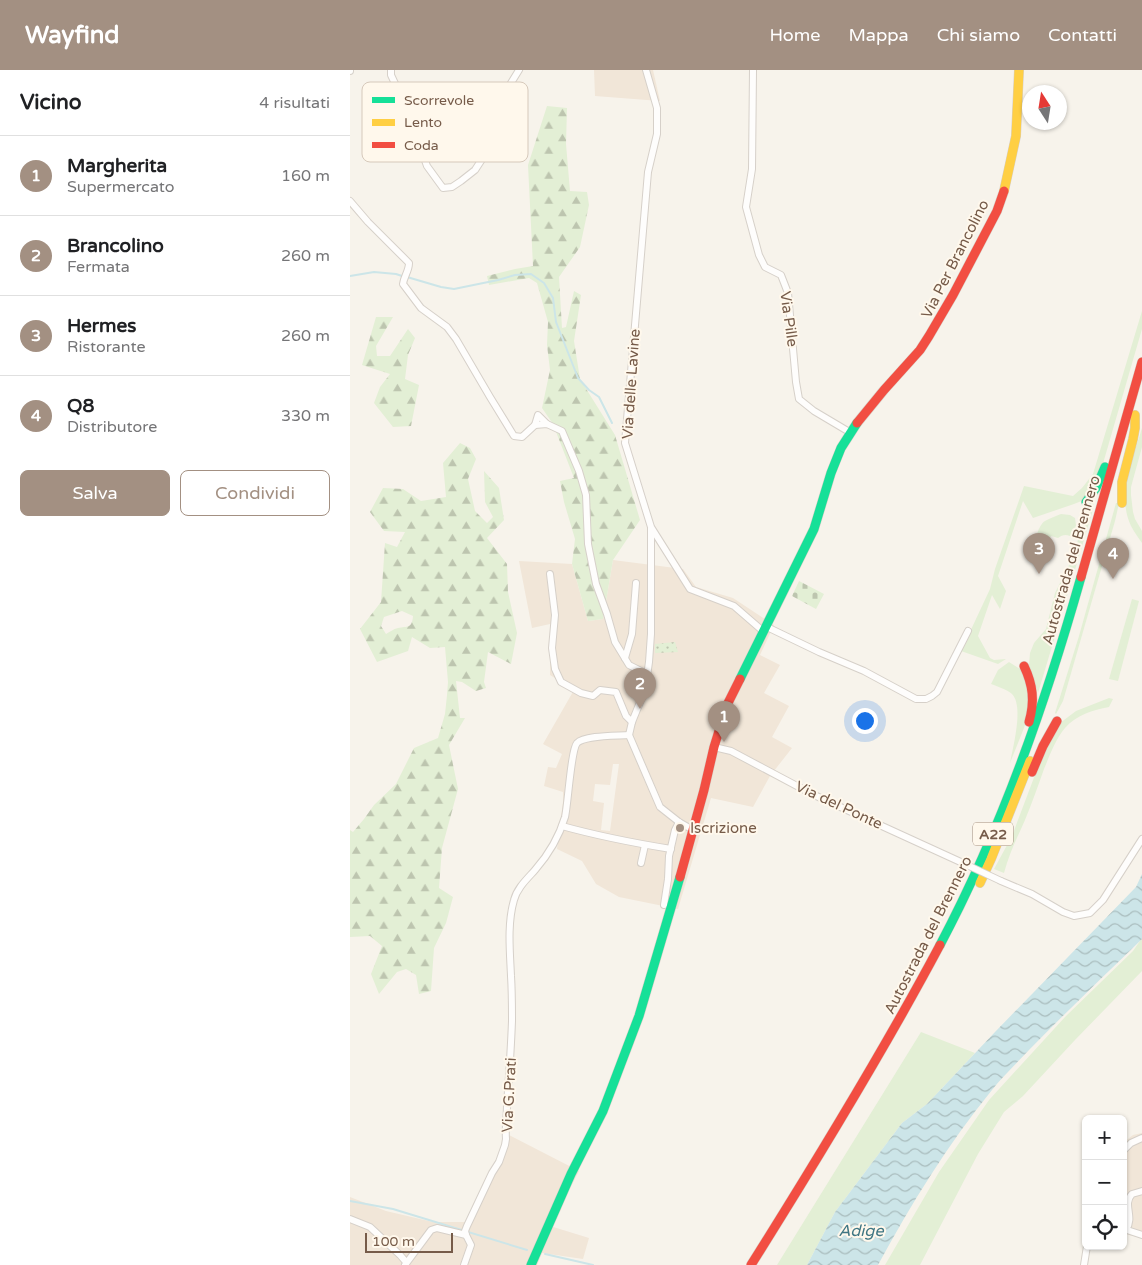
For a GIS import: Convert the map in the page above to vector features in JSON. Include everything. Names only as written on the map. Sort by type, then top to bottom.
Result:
[{"type":"main road","name":"Via Per Brancolino","points":[[531,1265],[571,1174],[603,1111],[639,1016],[727,705],[814,529],[831,473],[841,448],[884,390],[920,350],[953,295],[997,211],[1006,183],[1016,136],[1019,70]]},
{"type":"main road","name":"Autostrada del Brennero","points":[[751,1265],[891,1038],[966,895],[999,820],[1039,716],[1063,639],[1142,362]]},
{"type":"main road","name":"Autostrada del Brennero","points":[[759,1265],[897,1041],[968,908],[991,859],[1020,790],[1066,656],[1142,390]]},
{"type":"main road","points":[[1086,502],[1100,482],[1115,435],[1130,403]]},
{"type":"main road","points":[[1122,503],[1122,482],[1133,440],[1135,415]]},
{"type":"main road","points":[[1020,768],[1020,753],[1033,709],[1034,694],[1031,680],[1024,666]]},
{"type":"main road","points":[[1020,790],[1033,771],[1042,746],[1057,721]]},
{"type":"street","points":[[390,70],[394,82]]},
{"type":"street","points":[[512,82],[519,70]]},
{"type":"street","name":"Via delle Lavine","points":[[646,70],[657,108],[657,134],[648,172],[625,443],[651,527],[690,589],[734,606],[765,630],[864,671],[911,696],[926,699],[937,692],[968,631]]},
{"type":"street","name":"Via Pille","points":[[753,70],[752,169],[746,207],[759,255],[765,267],[781,276],[788,293],[799,399],[814,411],[851,433]]},
{"type":"street","points":[[426,162],[443,188],[452,187],[461,181],[475,170],[480,162]]},
{"type":"street","points":[[350,201],[409,264],[403,284],[421,308],[447,327],[456,339],[514,436],[522,437],[535,425],[538,415],[547,424],[562,431],[579,471],[586,495],[588,544],[596,584],[615,642],[630,665],[647,674]]},
{"type":"street","points":[[535,425],[547,424]]},
{"type":"street","points":[[651,527],[651,634],[647,674],[645,690],[632,722],[629,735],[660,806],[679,822],[693,830]]},
{"type":"street","points":[[550,574],[555,615],[552,648],[555,669],[561,682],[593,696],[600,690],[616,692],[626,716],[632,722]]},
{"type":"street","points":[[625,658],[632,634],[636,583]]},
{"type":"street","name":"Via G.Prati","points":[[466,1230],[499,1162],[506,1139],[512,1027],[510,945],[514,900],[523,882],[546,856],[562,826],[567,808],[572,759],[578,742],[595,737],[629,735]]},
{"type":"street","name":"Via del Ponte","points":[[714,747],[731,751],[812,794],[1032,894],[1063,912],[1074,916],[1090,913],[1103,900],[1142,839]]},
{"type":"street","points":[[664,904],[670,849],[679,822]]},
{"type":"street","points":[[562,826],[644,845],[670,849]]},
{"type":"street","points":[[641,863],[644,845]]},
{"type":"street","points":[[1127,1146],[1142,1138]]},
{"type":"street","points":[[1127,1227],[1130,1224],[1128,1205],[1130,1195],[1142,1191]]},
{"type":"street","points":[[350,1219],[370,1227],[400,1255],[405,1264],[431,1230],[437,1228],[466,1230],[471,1245],[464,1265]]},
{"type":"street","points":[[1127,1230],[1142,1235]]},
{"type":"street","points":[[1084,1265],[1087,1250]]},
{"type":"shaded area","points":[[594,70],[653,70],[660,101],[595,96]]},
{"type":"shaded area","points":[[613,560],[683,569],[696,587],[733,598],[774,625],[760,655],[780,665],[764,693],[789,706],[772,737],[792,748],[770,776],[753,807],[711,798],[678,909],[619,897],[596,884],[582,861],[557,849],[563,792],[544,786],[548,767],[556,768],[562,754],[543,744],[574,690],[550,675],[550,624],[532,628],[519,561],[572,564],[588,621],[603,619]],"holes":[[[613,764],[619,764],[610,831],[601,830],[604,803],[593,801],[595,784],[610,785]]]},
{"type":"shaded area","points":[[1142,1133],[1142,1238],[1127,1234],[1127,1140],[1133,1135]]},
{"type":"shaded area","points":[[509,1135],[579,1171],[550,1226],[589,1238],[583,1259],[542,1253],[537,1265],[350,1265],[350,1197],[386,1211],[433,1222],[466,1222]]},
{"type":"green space","points":[[547,106],[567,108],[566,144],[570,191],[587,192],[589,205],[580,247],[559,277],[562,328],[566,327],[574,291],[581,295],[574,341],[580,379],[615,435],[640,520],[613,560],[603,619],[588,621],[572,564],[575,539],[560,481],[574,478],[553,424],[542,408],[550,370],[547,345],[548,322],[537,283],[529,278],[489,285],[487,276],[533,266],[528,165]]},
{"type":"green space","points":[[1142,311],[1142,329],[1102,467],[1084,500],[1033,518],[1023,501],[998,576],[1006,591],[1000,609],[992,595],[978,636],[990,658],[994,660],[1006,659],[998,664],[961,651],[990,589],[995,569],[1024,486],[1073,496],[1093,474]]},
{"type":"green space","points":[[376,317],[393,317],[376,346],[377,356],[390,356],[408,329],[415,338],[408,355],[405,379],[419,385],[411,426],[393,427],[374,403],[380,387],[390,374],[362,365]]},
{"type":"green space","points":[[1142,428],[1142,447],[1131,487],[1131,495],[1135,519],[1142,531],[1142,543],[1131,526],[1125,502],[1128,477]]},
{"type":"green space","points":[[460,443],[470,448],[476,459],[468,479],[475,511],[487,523],[493,517],[485,502],[484,471],[499,488],[504,520],[487,538],[507,564],[508,592],[517,633],[511,664],[488,652],[484,682],[486,688],[476,691],[462,682],[456,681],[460,718],[465,718],[449,745],[458,789],[442,848],[439,888],[453,897],[446,923],[434,948],[431,991],[419,994],[416,975],[406,969],[397,972],[379,994],[371,974],[382,946],[370,936],[350,937],[350,830],[353,832],[374,805],[396,784],[414,748],[438,738],[445,714],[448,682],[445,647],[430,648],[412,637],[408,651],[377,662],[360,629],[381,602],[385,543],[397,547],[405,532],[384,531],[370,512],[383,488],[403,489],[421,501],[446,497],[443,463]],"holes":[[[402,611],[413,616],[410,625],[396,628],[386,634],[381,626],[384,617]]]},
{"type":"green space","points":[[1092,500],[1094,500],[1092,513],[1038,693],[1029,665],[1030,653],[1034,643],[1046,629],[1055,593],[1075,553],[1084,512]]},
{"type":"green space","points":[[1116,503],[1119,503],[1115,521],[1063,701],[1056,714],[1055,713],[1079,636]]},
{"type":"green space","points":[[1061,514],[1070,515],[1075,518],[1076,525],[1073,538],[1066,535],[1058,538],[1051,536],[1038,562],[1031,556],[1040,527],[1045,521]]},
{"type":"green space","points":[[799,581],[824,594],[816,609],[792,596]]},
{"type":"green space","points":[[1132,599],[1139,601],[1118,681],[1109,679]]},
{"type":"green space","points":[[675,642],[678,652],[655,653],[655,644]]},
{"type":"green space","points":[[1009,662],[1020,669],[1028,681],[1029,711],[1010,763],[1017,727],[1017,708],[1012,694],[991,684],[998,670]]},
{"type":"green space","points":[[1109,698],[1113,699],[1109,707],[1080,716],[1069,723],[1061,733],[1044,769],[1004,873],[994,869],[1012,836],[1047,743],[1060,723],[1076,711]]},
{"type":"green space","points":[[1142,938],[1142,971],[1023,1096],[1004,1112],[978,1154],[920,1265],[885,1265],[939,1172],[989,1100],[1065,1017],[1133,951]]},
{"type":"green space","points":[[921,1032],[975,1053],[927,1104],[902,1123],[835,1212],[807,1265],[777,1265]]},
{"type":"water","name":"Adige","points":[[1142,874],[1142,939],[1042,1037],[992,1090],[960,1132],[931,1175],[878,1265],[807,1265],[835,1212],[902,1123],[927,1104],[1136,887]]},
{"type":"waterway","points":[[350,276],[374,272],[402,276]]},
{"type":"waterway","points":[[407,277],[454,289],[515,275],[531,274],[544,283],[553,298],[556,322],[578,378],[589,390],[599,397],[612,423]]},
{"type":"waterway","points":[[350,1201],[393,1209],[527,1250]]},
{"type":"waterway","points":[[545,1254],[593,1265]]},
{"type":"traffic: fast","points":[[740,679],[814,529],[831,473],[841,448],[857,423]]},
{"type":"traffic: fast","points":[[1086,502],[1096,488],[1105,467]]},
{"type":"traffic: fast","points":[[940,945],[983,856],[1020,765],[1052,672],[1081,577]]},
{"type":"traffic: fast","points":[[531,1265],[571,1174],[603,1111],[639,1016],[680,877]]},
{"type":"traffic: slow","points":[[1004,191],[1016,136],[1019,70]]},
{"type":"traffic: slow","points":[[1122,503],[1122,482],[1133,439],[1135,415]]},
{"type":"traffic: slow","points":[[980,883],[1030,761]]},
{"type":"traffic: jam","points":[[857,423],[920,350],[929,336],[997,211],[1004,191]]},
{"type":"traffic: jam","points":[[1081,577],[1142,362]]},
{"type":"traffic: jam","points":[[1024,666],[1032,693],[1029,722]]},
{"type":"traffic: jam","points":[[680,877],[714,747],[727,705],[740,679]]},
{"type":"traffic: jam","points":[[1032,772],[1043,746],[1057,721]]},
{"type":"traffic: jam","points":[[751,1265],[849,1106],[940,945]]},
{"type":"place","name":"Hermes","points":[[1039,574]]},
{"type":"place","name":"Q8","points":[[1113,579]]},
{"type":"place","name":"Brancolino","points":[[640,709]]},
{"type":"place","name":"Margherita","points":[[724,742]]},
{"type":"place","name":"Iscrizione","points":[[680,828]]}]
